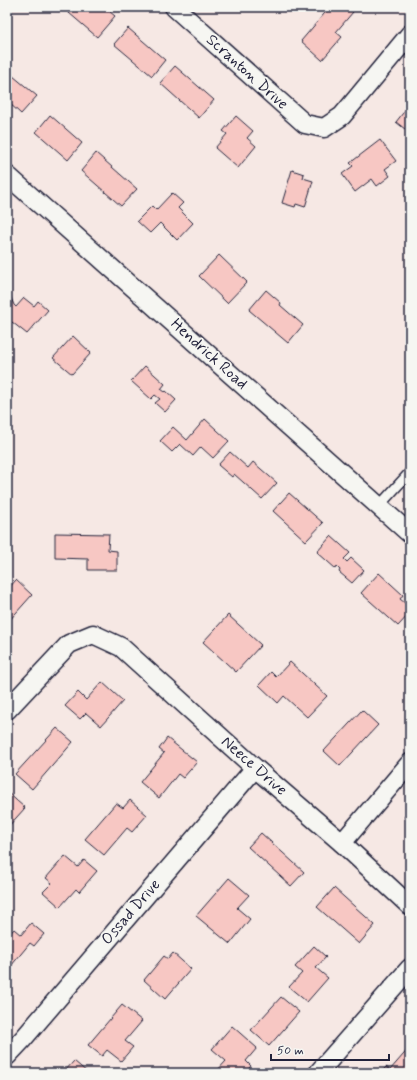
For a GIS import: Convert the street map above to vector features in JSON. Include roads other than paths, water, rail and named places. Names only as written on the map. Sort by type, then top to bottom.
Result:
[{"type":"street","name":"Scranton Drive","points":[[174,7],[305,124],[324,128],[342,116],[410,34]]},
{"type":"street","name":"Hendrick Road","points":[[7,175],[410,534]]},
{"type":"street","name":"Neece Drive","points":[[7,710],[69,644],[93,634],[121,647],[255,768],[342,842],[410,906]]},
{"type":"street","points":[[342,842],[410,764]]},
{"type":"street","name":"Ossad Drive","points":[[7,1056],[255,768]]},
{"type":"street","points":[[318,1073],[410,968]]},
{"type":"lane","points":[[379,506],[410,472]]}]
